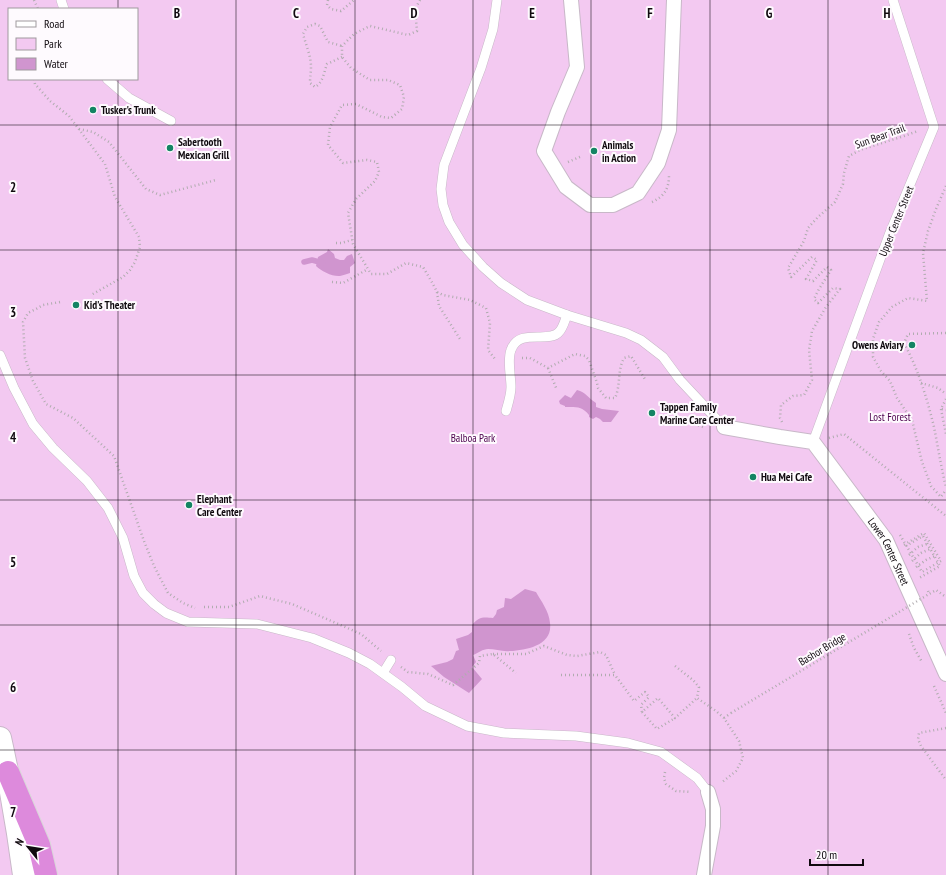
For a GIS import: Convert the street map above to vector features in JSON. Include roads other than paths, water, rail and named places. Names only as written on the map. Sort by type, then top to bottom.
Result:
[{"type":"highway","points":[[8,772],[39,845],[46,875]]},
{"type":"street","points":[[571,0],[577,67],[558,112],[544,151],[566,187],[590,205],[613,205],[638,193],[658,163],[669,130],[674,0]]},
{"type":"street","points":[[724,427],[813,442]]},
{"type":"street","name":"Lower Center Street","points":[[813,442],[886,540],[946,674]]},
{"type":"street","points":[[0,738],[8,772],[24,875]]},
{"type":"street","points":[[704,875],[713,826],[713,809],[708,792]]},
{"type":"lane","points":[[497,0],[493,29],[481,68],[444,166],[441,189],[442,205],[449,222],[463,245],[483,267],[501,283],[527,300],[567,315],[626,333],[641,340],[663,357],[680,380],[724,427]]},
{"type":"lane","name":"Upper Center Street","points":[[813,442],[889,235],[934,127],[893,0]]},
{"type":"lane","points":[[108,80],[129,98],[171,121]]},
{"type":"lane","points":[[506,411],[511,388],[511,350],[516,343],[523,338],[553,336],[559,332],[567,315]]},
{"type":"lane","points":[[0,354],[14,388],[33,424],[53,448],[87,481],[108,508],[123,538],[134,576],[143,593],[166,613],[188,622],[257,624],[312,638],[349,653],[370,664],[425,706],[467,726],[504,733],[576,736],[628,744],[661,752],[697,778],[708,792]]},
{"type":"lane","points":[[383,673],[391,660]]},
{"type":"water","points":[[328,249],[334,254],[335,258],[340,260],[344,260],[347,256],[352,254],[355,263],[350,267],[350,273],[334,276],[324,272],[316,266],[318,257],[327,252]]},
{"type":"water","points":[[577,390],[585,394],[596,403],[596,407],[619,411],[611,422],[603,422],[596,417],[593,419],[589,417],[586,412],[581,409],[576,407],[565,407],[560,404],[559,401],[565,395],[571,398]]},
{"type":"water","points":[[525,589],[536,592],[548,614],[550,630],[547,637],[543,641],[531,648],[507,651],[486,649],[473,655],[476,662],[472,667],[482,679],[469,693],[444,677],[431,666],[453,659],[456,651],[459,650],[456,639],[472,632],[472,625],[477,620],[483,618],[493,618],[497,610],[504,607],[505,598],[511,599]]},
{"type":"waterway","points":[[304,262],[312,260],[323,263]]},
{"type":"place","name":"Tusker's Trunk","points":[[93,110]]},
{"type":"place","name":"Sabertooth Mexican Grill","points":[[170,148]]},
{"type":"place","name":"Animals in Action","points":[[594,151]]},
{"type":"place","name":"Kid's Theater","points":[[76,305]]},
{"type":"place","name":"Owens Aviary","points":[[912,345]]},
{"type":"place","name":"Tappen Family Marine Care Center","points":[[652,413]]},
{"type":"place","name":"Hua Mei Cafe","points":[[753,477]]},
{"type":"place","name":"Elephant Care Center","points":[[189,505]]},
{"type":"park label","name":"Lost Forest","points":[[890,417]]},
{"type":"park label","name":"Balboa Park","points":[[473,438]]}]
